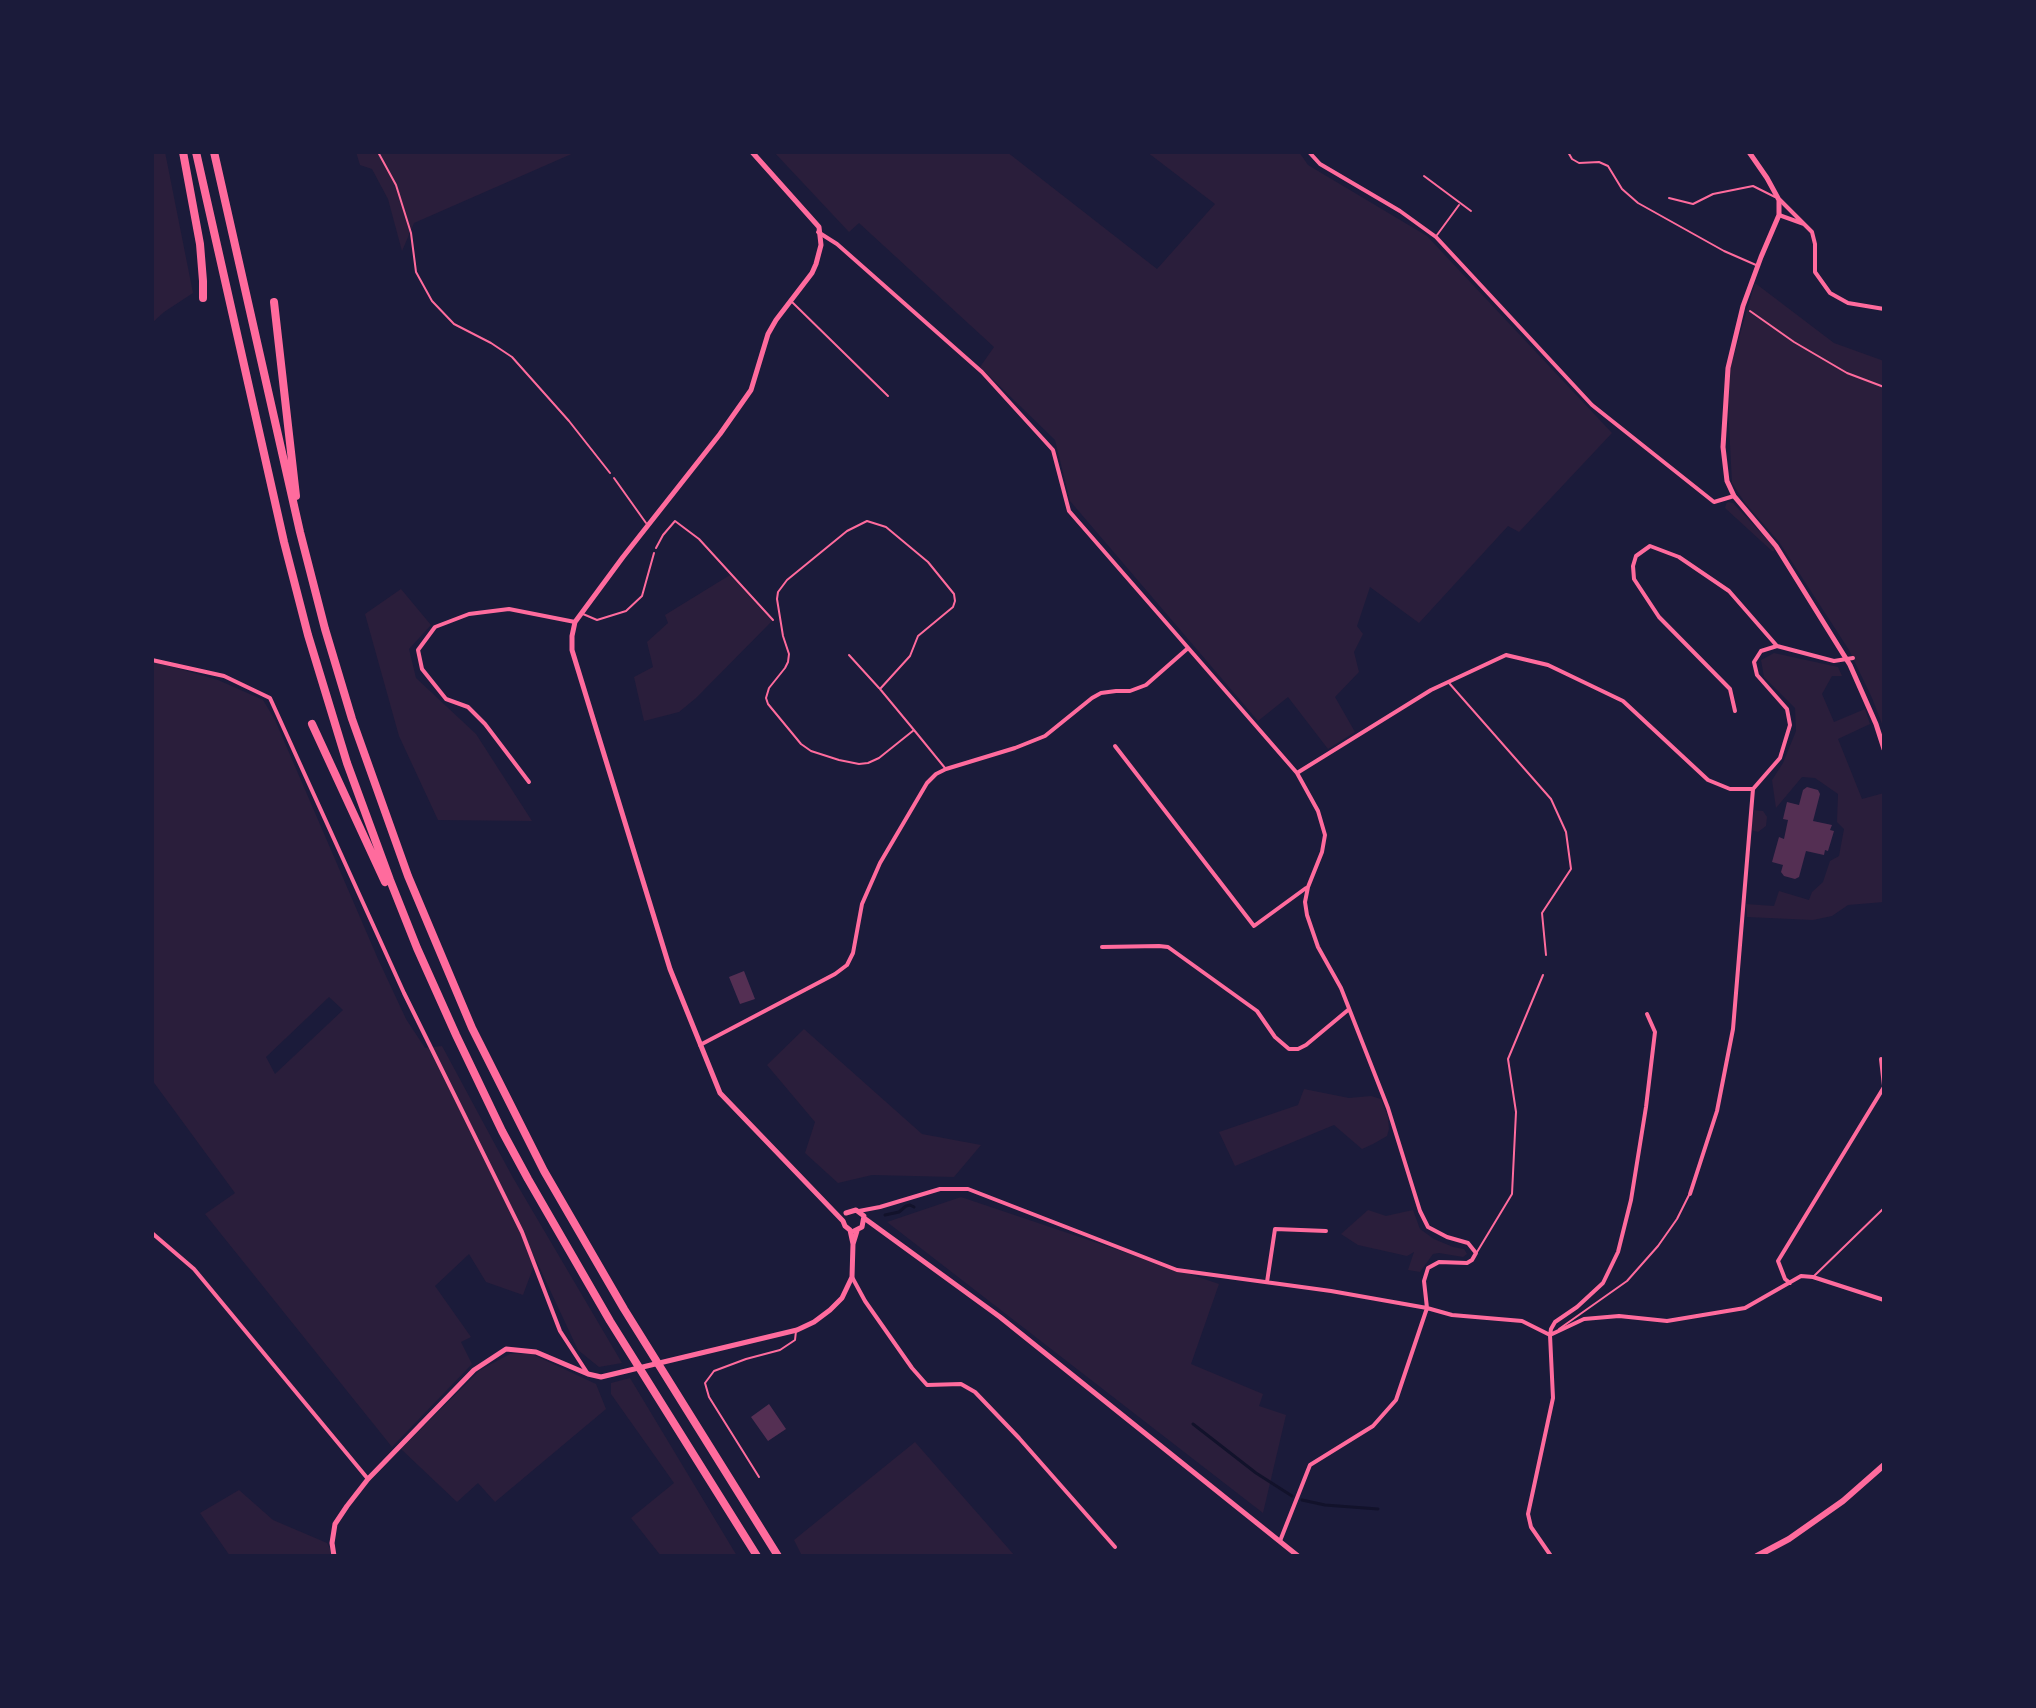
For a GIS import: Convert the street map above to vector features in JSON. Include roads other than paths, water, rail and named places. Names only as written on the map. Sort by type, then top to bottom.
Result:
[{"type":"highway","points":[[183,152],[200,244],[203,298]]},
{"type":"highway","points":[[196,152],[276,512],[308,635],[360,799],[417,948]]},
{"type":"highway","points":[[214,152],[300,532],[352,719],[388,823],[436,945],[472,1028],[531,1146],[597,1265],[778,1556]]},
{"type":"highway","points":[[274,302],[300,532]]},
{"type":"highway","points":[[312,724],[480,1086],[547,1213],[610,1321],[757,1556]]},
{"type":"main road","points":[[1757,1556],[1789,1539],[1843,1501],[1884,1465]]},
{"type":"street","points":[[752,152],[813,219],[821,245],[812,273],[768,334],[751,390],[575,622],[572,650],[670,969],[720,1093],[845,1226],[853,1230]]},
{"type":"street","points":[[1309,152],[1320,164],[1400,211],[1436,237],[1592,405],[1714,502],[1731,496]]},
{"type":"street","points":[[1749,152],[1779,200],[1814,236],[1815,272],[1825,288],[1842,301],[1884,309]]},
{"type":"street","points":[[1779,200],[1779,215],[1743,306],[1728,368],[1723,447],[1727,481],[1731,496],[1776,546],[1848,658],[1884,749]]},
{"type":"street","points":[[1779,215],[1806,225]]},
{"type":"street","points":[[819,234],[837,244],[982,372],[1053,450],[1069,511],[1297,773],[1318,811],[1325,835],[1305,902],[1312,931],[1341,988],[1388,1108],[1420,1211],[1428,1227],[1468,1243],[1476,1253],[1467,1263],[1439,1262],[1428,1268],[1424,1281],[1427,1308],[1396,1400],[1373,1426],[1310,1465],[1280,1541]]},
{"type":"street","points":[[1735,711],[1730,689],[1659,617],[1634,579],[1636,556],[1650,546],[1679,557],[1729,591],[1777,646]]},
{"type":"street","points":[[529,782],[485,724],[468,707],[446,699],[422,669],[418,650],[435,627],[469,614],[509,609],[575,622]]},
{"type":"street","points":[[1690,1194],[1717,1111],[1733,1029],[1753,789],[1780,758],[1790,725],[1787,709],[1757,675],[1754,662],[1761,651],[1777,646],[1834,661],[1848,658]]},
{"type":"street","points":[[700,1045],[847,965],[853,953],[862,904],[880,863],[927,783],[936,774],[1045,736],[1101,693],[1130,691],[1146,685],[1187,649]]},
{"type":"street","points":[[1297,773],[1431,690],[1506,655],[1548,665],[1623,701],[1708,780],[1730,789],[1753,789]]},
{"type":"street","points":[[152,660],[224,676],[270,698],[404,993],[522,1232],[560,1331],[588,1374]]},
{"type":"street","points":[[1115,746],[1254,926],[1308,887]]},
{"type":"street","points":[[1102,947],[1168,947],[1257,1011],[1275,1037],[1289,1049],[1306,1045],[1348,1010]]},
{"type":"street","points":[[1551,1556],[1531,1527],[1528,1514],[1553,1398],[1551,1329],[1555,1322],[1603,1283],[1618,1252],[1631,1200],[1646,1107],[1655,1032],[1647,1014]]},
{"type":"street","points":[[1791,1283],[1785,1279],[1778,1261],[1884,1087],[1881,1059]]},
{"type":"street","points":[[334,1556],[332,1543],[335,1524],[368,1479],[474,1370],[506,1349],[536,1352],[601,1377],[797,1330],[814,1322],[842,1298],[852,1277],[853,1230],[863,1217],[880,1207],[940,1189],[968,1189],[1177,1270],[1427,1308],[1452,1315],[1522,1321],[1550,1335]]},
{"type":"street","points":[[831,1208],[846,1213]]},
{"type":"street","points":[[843,1221],[846,1213],[852,1210],[878,1226],[1000,1317],[1298,1556]]},
{"type":"street","points":[[1267,1282],[1275,1229],[1326,1231]]},
{"type":"street","points":[[152,1233],[194,1269],[368,1479]]},
{"type":"street","points":[[1550,1335],[1584,1319],[1619,1316],[1667,1321],[1745,1308],[1801,1276],[1884,1300]]},
{"type":"street","points":[[852,1277],[880,1322],[927,1385],[961,1384],[975,1392],[1115,1547]]},
{"type":"lane","points":[[1568,152],[1579,163],[1599,162],[1608,166],[1622,189],[1638,203],[1724,251],[1757,265]]},
{"type":"lane","points":[[1424,176],[1471,211]]},
{"type":"lane","points":[[1669,198],[1693,204],[1713,194],[1753,186],[1779,200]]},
{"type":"lane","points":[[1436,237],[1460,204]]},
{"type":"lane","points":[[791,302],[888,396]]},
{"type":"lane","points":[[614,478],[648,526]]},
{"type":"lane","points":[[880,689],[910,656],[918,636],[953,607],[955,601],[949,586],[928,562],[886,527],[867,521],[847,531],[787,580],[778,592],[782,629],[789,654],[785,668],[769,688],[766,698],[806,748],[839,760],[868,763],[914,730]]},
{"type":"lane","points":[[582,613],[597,620],[626,611],[642,596],[654,553]]},
{"type":"lane","points":[[849,655],[946,769]]},
{"type":"lane","points":[[1448,683],[1551,799],[1566,832],[1571,869],[1542,913],[1546,955]]},
{"type":"lane","points":[[1476,1253],[1512,1194],[1516,1112],[1508,1059],[1543,975]]},
{"type":"lane","points":[[1550,1335],[1627,1281],[1671,1228],[1690,1194]]},
{"type":"lane","points":[[1813,1277],[1884,1208]]},
{"type":"lane","points":[[759,1477],[709,1397],[705,1383],[714,1371],[780,1350],[795,1340],[797,1330]]},
{"type":"waterway","points":[[885,1215],[899,1212],[906,1206],[914,1207]]},
{"type":"waterway","points":[[1193,1424],[1256,1473],[1292,1496]]},
{"type":"waterway","points":[[1302,1500],[1378,1509]]}]
